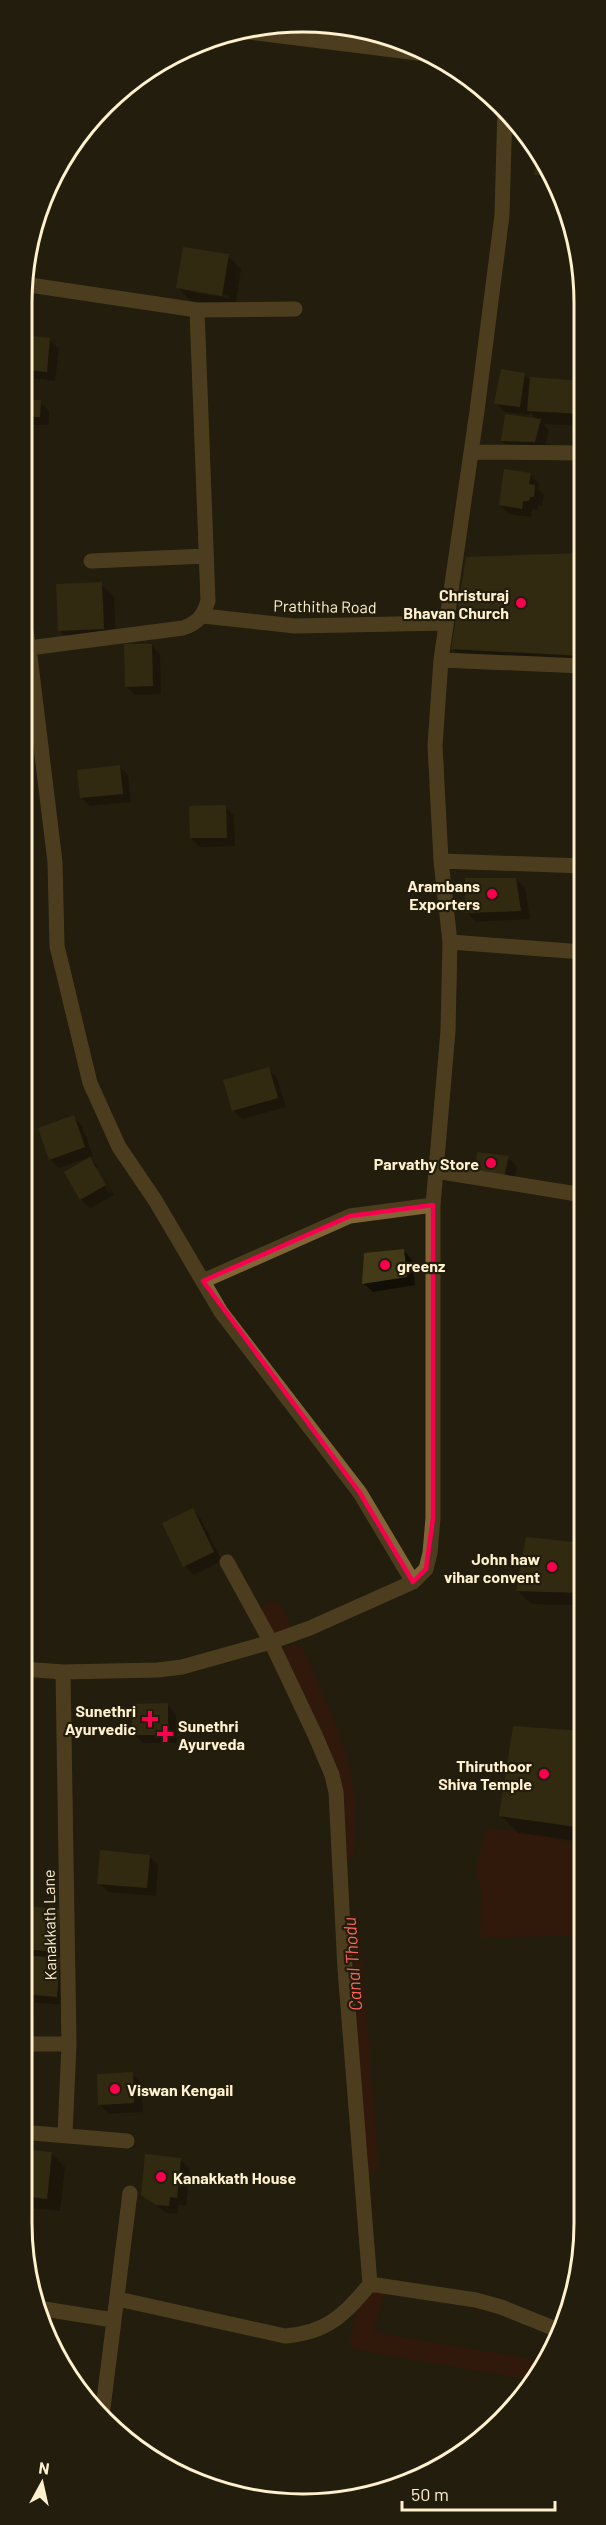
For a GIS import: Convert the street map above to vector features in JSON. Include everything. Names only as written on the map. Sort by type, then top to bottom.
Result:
[{"type":"street","points":[[267,34],[405,51]]},
{"type":"street","points":[[32,1670],[158,1670],[207,1661],[271,1642],[352,1611],[413,1582],[426,1569],[432,1536],[433,1205],[448,1031],[450,942],[441,861],[435,745],[441,660],[502,214],[505,121]]},
{"type":"street","points":[[32,285],[197,310],[295,309]]},
{"type":"street","points":[[32,648],[183,628],[194,624],[203,616],[208,601],[197,310]]},
{"type":"street","points":[[471,452],[574,453]]},
{"type":"street","points":[[91,561],[206,556]]},
{"type":"street","name":"Prathitha Road","points":[[203,616],[295,626],[446,623]]},
{"type":"street","points":[[441,660],[574,666]]},
{"type":"street","points":[[32,673],[55,862],[57,945],[90,1083],[119,1147],[155,1200],[221,1312],[360,1493],[413,1582]]},
{"type":"street","points":[[441,861],[574,866]]},
{"type":"street","points":[[450,942],[574,951]]},
{"type":"street","points":[[436,1171],[574,1194]]},
{"type":"street","points":[[203,1281],[350,1216],[433,1205]]},
{"type":"street","points":[[118,2299],[285,2336],[310,2332],[332,2323],[369,2284],[345,1969],[336,1792],[332,1774],[316,1737],[271,1642],[227,1562]]},
{"type":"street","name":"Kanakkath Lane","points":[[63,1672],[69,2044],[65,2134]]},
{"type":"street","points":[[32,2044],[69,2044]]},
{"type":"street","points":[[32,2132],[127,2141]]},
{"type":"street","points":[[103,2406],[130,2193]]},
{"type":"street","points":[[369,2284],[476,2300],[510,2310],[553,2328]]},
{"type":"street","points":[[46,2309],[113,2320]]},
{"type":"highlighted area","points":[[433,1205],[433,1518],[426,1569],[413,1582],[360,1493],[203,1281],[350,1216]]},
{"type":"shaded area","points":[[486,1829],[549,1836],[574,1845],[574,1935],[480,1938],[481,1891],[476,1867]]},
{"type":"building","points":[[536,164],[543,176],[534,175]]},
{"type":"building","points":[[183,247],[229,254],[222,296],[176,288]]},
{"type":"building","points":[[32,336],[50,338],[47,372],[32,371]]},
{"type":"building","points":[[501,369],[525,373],[520,407],[494,404]]},
{"type":"building","points":[[530,377],[574,380],[574,414],[527,411]]},
{"type":"building","points":[[32,400],[41,400],[40,417],[32,417]]},
{"type":"building","points":[[505,414],[541,419],[535,442],[501,441]]},
{"type":"building","points":[[504,469],[531,473],[529,484],[535,485],[534,497],[530,497],[529,501],[523,501],[522,509],[499,505]]},
{"type":"building","name":"Christuraj Bhavan Church","points":[[574,553],[574,656],[451,649],[466,557]]},
{"type":"building","points":[[102,582],[104,629],[58,631],[56,584]]},
{"type":"building","points":[[124,644],[152,644],[153,686],[125,687]]},
{"type":"building","points":[[120,765],[123,794],[80,798],[77,770]]},
{"type":"building","points":[[226,805],[227,838],[190,838],[189,806]]},
{"type":"building","name":"Arambans Exporters","points":[[465,878],[516,878],[521,911],[465,913]]},
{"type":"building","points":[[269,1067],[278,1098],[232,1111],[223,1080]]},
{"type":"building","points":[[74,1115],[85,1147],[49,1160],[38,1128]]},
{"type":"building","name":"Parvathy Store","points":[[477,1152],[509,1156],[504,1177],[475,1170]]},
{"type":"building","points":[[90,1157],[106,1185],[80,1200],[64,1172]]},
{"type":"building","name":"greenz","points":[[404,1249],[407,1277],[362,1284],[364,1253]]},
{"type":"building","points":[[193,1508],[214,1552],[183,1567],[162,1523]]},
{"type":"building","name":"John haw vihar convent","points":[[526,1537],[574,1542],[574,1593],[516,1591]]},
{"type":"building","name":"Sunethri Ayurvedic","points":[[168,1703],[168,1735],[132,1735],[132,1704]]},
{"type":"building","name":"Thiruthoor Shiva Temple","points":[[513,1726],[574,1730],[574,1827],[499,1816]]},
{"type":"building","points":[[100,1850],[150,1855],[147,1888],[97,1884]]},
{"type":"building","points":[[32,1907],[60,1909],[57,1952],[32,1950]]},
{"type":"building","points":[[32,1956],[60,1958],[57,1997],[32,1995]]},
{"type":"building","name":"Viswan Kengail","points":[[133,2072],[134,2103],[98,2105],[97,2074]]},
{"type":"building","points":[[32,2150],[52,2152],[47,2199],[32,2197]]},
{"type":"building","name":"Kanakkath House","points":[[145,2154],[181,2158],[177,2198],[170,2197],[169,2206],[156,2205],[141,2195]]},
{"type":"waterway","name":"Canal Thodu","points":[[272,1612],[280,1626]]},
{"type":"waterway","name":"Canal Thodu","points":[[294,1655],[326,1727],[338,1765],[346,1810],[344,1850]]},
{"type":"waterway","name":"Canal Thodu","points":[[349,1923],[368,2164]]},
{"type":"waterway","name":"Canal Thodu","points":[[374,2292],[360,2340],[531,2369]]},
{"type":"place","name":"Christuraj Bhavan Church","points":[[521,603]]},
{"type":"place","name":"Arambans Exporters","points":[[492,894]]},
{"type":"place","name":"Parvathy Store","points":[[491,1163]]},
{"type":"place","name":"greenz","points":[[385,1265]]},
{"type":"place","name":"John haw vihar convent","points":[[552,1567]]},
{"type":"place","name":"Sunethri Ayurvedic","points":[[150,1719]]},
{"type":"place","name":"Sunethri Ayurveda","points":[[165,1734]]},
{"type":"place","name":"Thiruthoor Shiva Temple","points":[[544,1774]]},
{"type":"place","name":"Viswan Kengail","points":[[115,2089]]},
{"type":"place","name":"Kanakkath House","points":[[161,2177]]}]
